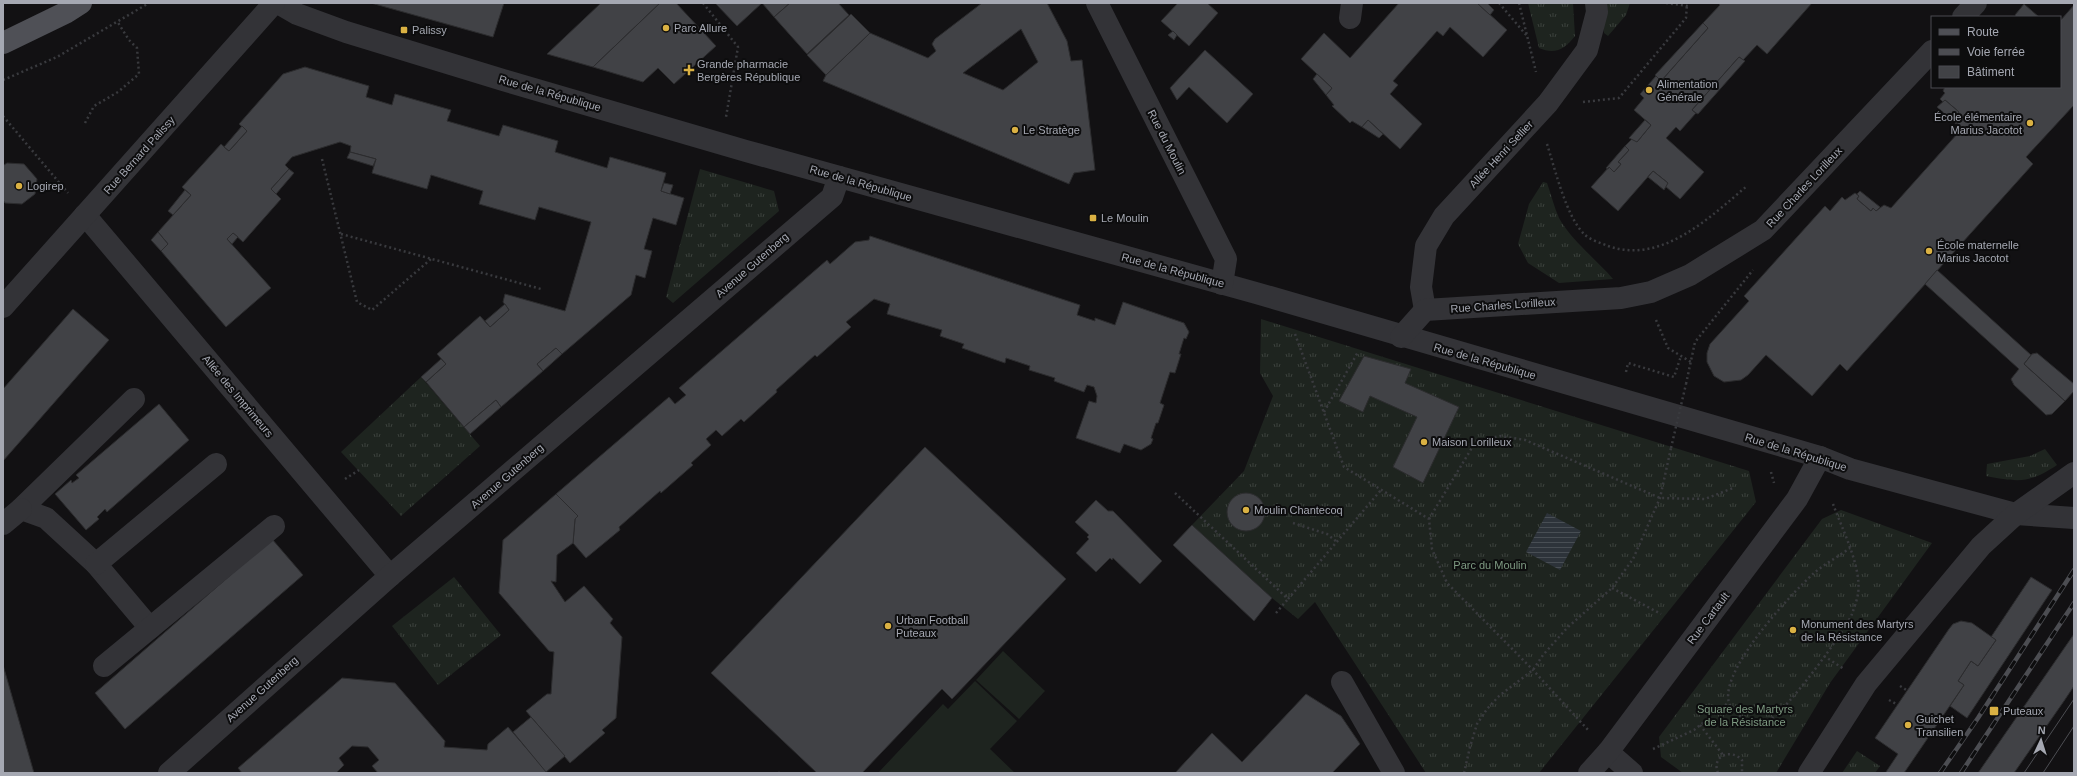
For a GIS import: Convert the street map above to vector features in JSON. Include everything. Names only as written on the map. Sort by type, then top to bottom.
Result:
[{"type":"main road","points":[[3,43],[67,12],[81,3]]},
{"type":"street","name":"Rue Bernard Palissy","points":[[3,307],[274,3]]},
{"type":"street","name":"Rue de la République","points":[[278,3],[297,14],[346,32],[839,177],[1222,284],[1400,337],[1820,457],[1850,469],[2016,514],[2074,518]]},
{"type":"street","name":"Rue du Moulin","points":[[1097,3],[1226,259],[1222,284]]},
{"type":"street","name":"Allée Henri Sellier","points":[[1425,310],[1422,287],[1426,246],[1444,216],[1542,109],[1587,50],[1597,12],[1596,3]]},
{"type":"street","points":[[1964,16],[1976,3]]},
{"type":"street","name":"Rue Charles Lorilleux","points":[[1425,310],[1621,298],[1650,292],[1690,274],[1764,230],[1931,52]]},
{"type":"street","name":"Avenue Gutenberg","points":[[168,773],[390,576],[832,196],[839,177]]},
{"type":"street","name":"Allée des Imprimeurs","points":[[85,216],[390,576]]},
{"type":"street","points":[[1400,337],[1425,310]]},
{"type":"street","points":[[3,524],[21,509],[134,399]]},
{"type":"street","name":"Rue Cartault","points":[[1589,773],[1608,752],[1797,499],[1820,457]]},
{"type":"street","points":[[96,564],[216,464]]},
{"type":"street","points":[[1809,773],[1866,684],[1981,546],[2016,514],[2074,473]]},
{"type":"street","points":[[21,509],[46,518],[96,564],[150,628]]},
{"type":"street","points":[[104,666],[274,526]]},
{"type":"street","points":[[1342,682],[1394,773]]},
{"type":"street","points":[[1608,752],[1632,773]]},
{"type":"path","points":[[3,80],[57,57],[149,3]]},
{"type":"path","points":[[703,3],[738,47],[726,122]]},
{"type":"path","points":[[1499,3],[1527,36]]},
{"type":"path","points":[[1519,3],[1536,73]]},
{"type":"path","points":[[1666,3],[1687,4],[1686,18],[1619,98],[1542,109],[1572,218],[1584,235],[1615,249],[1635,250],[1660,246],[1681,237],[1713,215],[1747,186]]},
{"type":"path","points":[[85,122],[94,106],[118,92],[139,74],[137,48],[129,40],[117,21]]},
{"type":"path","points":[[3,116],[66,189],[85,216]]},
{"type":"path","points":[[322,159],[357,302],[372,310],[431,259]]},
{"type":"path","points":[[1464,773],[1477,724],[1487,709],[1499,696],[1533,670],[1542,655],[1567,628],[1612,588],[1633,560],[1660,498],[1695,342],[1757,266],[1764,230]]},
{"type":"path","points":[[340,234],[541,289]]},
{"type":"path","points":[[1650,292],[1656,320],[1668,348],[1691,362]]},
{"type":"path","points":[[1294,331],[1344,467],[1429,519]]},
{"type":"path","points":[[1324,412],[1359,350]]},
{"type":"path","points":[[1618,399],[1628,363],[1674,377],[1681,356]]},
{"type":"path","points":[[1608,752],[1533,670],[1447,582],[1432,549],[1429,519],[1476,441],[1500,436],[1525,440],[1660,498],[1705,499],[1733,488]]},
{"type":"path","points":[[1770,469],[1776,489]]},
{"type":"path","points":[[1276,613],[1381,490]]},
{"type":"path","points":[[1174,493],[1288,599]]},
{"type":"path","points":[[1832,504],[1850,548],[1857,575],[1858,593],[1852,615],[1824,656],[1782,709],[1770,719],[1756,722],[1737,715],[1728,703],[1730,686],[1740,660],[1754,640],[1813,574],[1850,548]]},
{"type":"path","points":[[1293,524],[1327,534],[1337,542]]},
{"type":"path","points":[[1612,588],[1661,614]]},
{"type":"path","points":[[1824,656],[1843,669]]},
{"type":"path","points":[[1653,749],[1700,725],[1728,703]]},
{"type":"path","points":[[1700,725],[1722,755]]},
{"type":"path","points":[[1718,773],[1717,762],[1722,755],[1731,753],[1739,757],[1744,765],[1742,773]]},
{"type":"green space","points":[[1528,3],[1573,3],[1575,36],[1559,50],[1550,51],[1539,48]]},
{"type":"green space","points":[[1601,3],[1630,3],[1626,15],[1608,36],[1604,33]]},
{"type":"green space","points":[[700,169],[774,191],[779,211],[673,303],[666,297]]},
{"type":"green space","points":[[1543,182],[1547,183],[1557,214],[1564,226],[1577,242],[1613,279],[1559,283],[1528,263],[1518,244],[1529,204]]},
{"type":"green space","name":"Parc du Moulin","points":[[1261,319],[1749,471],[1756,502],[1539,773],[1426,773],[1315,602],[1298,619],[1272,598],[1192,525],[1244,471],[1273,396],[1260,373]]},
{"type":"green space","points":[[421,377],[480,446],[401,516],[341,452]]},
{"type":"green space","points":[[2045,449],[2057,465],[2038,476],[2023,480],[2015,480],[1986,476],[1987,464],[2030,456]]},
{"type":"green space","name":"Square des Martyrs de la Résistance","points":[[1841,510],[1932,543],[1830,683],[1776,773],[1683,773],[1661,757],[1659,737],[1822,519]]},
{"type":"green space","points":[[454,577],[501,635],[438,685],[392,626]]},
{"type":"green space","points":[[1003,651],[1045,691],[1019,719],[976,680]]},
{"type":"green space","points":[[975,681],[1017,721],[990,749],[1015,773],[878,773],[943,704],[948,709]]},
{"type":"green space","points":[[1857,751],[1880,766],[1875,773],[1842,773]]},
{"type":"shaded area","points":[[1547,513],[1581,531],[1560,570],[1526,552]]},
{"type":"building","points":[[371,3],[504,3],[493,37]]},
{"type":"building","points":[[601,3],[660,3],[593,67],[547,54]]},
{"type":"building","name":"Parc Allure","points":[[660,3],[676,3],[716,46],[674,84],[658,68],[643,82],[593,67]]},
{"type":"building","name":"Parc Allure","points":[[715,3],[762,3],[737,26]]},
{"type":"building","points":[[762,3],[790,3],[774,17]]},
{"type":"building","points":[[790,3],[838,3],[849,15],[807,54],[774,17]]},
{"type":"building","name":"Le Stratège","points":[[982,3],[1047,3],[1067,41],[1071,61],[1082,60],[1095,170],[1074,173],[1069,184],[823,81],[826,75],[870,33],[928,58],[936,51],[932,44],[935,39]],"holes":[[[1021,29],[1038,62],[1003,90],[963,73]]]},
{"type":"building","points":[[1178,3],[1207,3],[1218,13],[1189,46],[1161,21]]},
{"type":"building","points":[[1399,3],[1477,3],[1507,30],[1483,57],[1450,27],[1443,36],[1437,31],[1393,81],[1398,85],[1390,94],[1422,124],[1400,149],[1368,120],[1362,127],[1352,121],[1350,123],[1332,106],[1334,105],[1326,95],[1332,88],[1301,59],[1324,33],[1350,58]]},
{"type":"building","points":[[1477,3],[1487,3],[1494,10],[1490,15]]},
{"type":"building","points":[[1718,3],[1812,3],[1767,54],[1757,45],[1743,60],[1739,57],[1692,110],[1696,113],[1680,131],[1676,127],[1666,138],[1704,172],[1680,199],[1665,186],[1668,183],[1653,171],[1618,211],[1591,187],[1609,167],[1614,172],[1621,164],[1618,162],[1629,150],[1625,146],[1633,138],[1637,142],[1651,125],[1634,110],[1644,98],[1640,94],[1656,76],[1661,81],[1708,28],[1703,23],[1720,5]]},
{"type":"building","points":[[2024,4],[2038,16],[2016,16],[2015,15]]},
{"type":"building","points":[[2074,5],[2074,105],[2026,157],[2033,164],[1847,371],[1840,364],[1812,396],[1766,355],[1748,375],[1741,380],[1724,382],[1714,376],[1707,362],[1707,353],[1710,344],[1749,301],[1744,296],[1825,206],[1830,211],[1842,197],[1845,200],[1855,193],[1859,196],[1857,199],[1871,211],[1873,208],[1876,211],[1884,205],[1891,208],[1958,133],[1955,128],[1961,118],[1957,115],[1959,112],[1945,100],[1943,102],[1940,99],[1945,93],[1943,91],[1944,88],[2061,88],[2061,20]]},
{"type":"building","points":[[851,14],[870,33],[826,75],[807,55]]},
{"type":"building","points":[[1703,23],[1708,28],[1661,81],[1655,75]]},
{"type":"building","points":[[1173,31],[1177,35],[1174,40],[1168,35]]},
{"type":"building","points":[[1205,50],[1253,94],[1227,123],[1189,87],[1177,100],[1170,88]]},
{"type":"building","points":[[1739,57],[1745,61],[1698,114],[1692,110]]},
{"type":"building","points":[[305,67],[369,86],[366,97],[392,105],[395,94],[451,110],[447,121],[499,136],[503,125],[558,141],[555,152],[607,168],[610,157],[666,173],[661,191],[684,198],[676,225],[653,218],[644,249],[652,251],[645,278],[636,275],[631,295],[562,354],[556,348],[537,364],[543,371],[501,407],[496,400],[464,427],[426,382],[446,364],[437,354],[480,316],[490,327],[509,310],[503,302],[505,294],[565,311],[591,222],[539,207],[535,220],[479,204],[483,191],[431,175],[427,189],[372,173],[376,159],[350,152],[351,146],[340,142],[292,157],[285,165],[289,169],[271,189],[281,199],[243,242],[233,233],[227,239],[271,288],[226,327],[161,251],[168,244],[158,232],[191,195],[182,187],[221,144],[229,151],[247,131],[239,124],[283,74]]},
{"type":"building","points":[[1317,74],[1332,88],[1326,95],[1313,79]]},
{"type":"building","points":[[1945,100],[1959,112],[1957,115],[1961,118],[1956,124],[1937,107]]},
{"type":"building","points":[[1368,120],[1383,134],[1379,138],[1362,127]]},
{"type":"building","points":[[1645,120],[1651,125],[1637,142],[1629,138]]},
{"type":"building","points":[[242,126],[247,131],[229,151],[224,147]]},
{"type":"building","points":[[1625,146],[1629,150],[1618,162],[1621,164],[1614,172],[1609,167],[1608,169],[1606,168]]},
{"type":"building","points":[[350,152],[376,159],[373,166],[347,158]]},
{"type":"building","name":"Logirep","points":[[3,163],[4,165],[7,163],[24,164],[37,179],[35,194],[22,204],[5,203],[3,200]]},
{"type":"building","points":[[289,169],[294,173],[276,194],[271,189]]},
{"type":"building","points":[[1653,171],[1668,183],[1664,190],[1648,177]]},
{"type":"building","points":[[664,183],[673,185],[670,194],[661,191]]},
{"type":"building","points":[[185,190],[191,195],[173,215],[168,211]]},
{"type":"building","points":[[1860,191],[1880,207],[1876,211],[1873,208],[1871,211],[1857,199],[1859,196],[1857,194]]},
{"type":"building","points":[[158,232],[168,244],[161,251],[151,240]]},
{"type":"building","points":[[233,233],[238,237],[232,244],[227,239]]},
{"type":"building","points":[[870,236],[1080,305],[1077,315],[1095,321],[1095,318],[1115,325],[1123,302],[1184,323],[1189,332],[1186,339],[1184,338],[1175,373],[1170,372],[1160,403],[1164,405],[1151,438],[1153,439],[1151,444],[1141,450],[1124,444],[1120,453],[1076,438],[1089,401],[1096,403],[1097,396],[1094,387],[1087,385],[1084,392],[1054,381],[1055,378],[1029,370],[1030,366],[1006,358],[1005,363],[962,348],[964,344],[940,336],[942,330],[887,314],[890,304],[874,299],[846,322],[851,327],[817,357],[815,355],[776,390],[777,392],[744,422],[741,419],[722,436],[716,430],[706,439],[711,445],[691,463],[693,465],[661,493],[660,491],[619,527],[620,530],[586,558],[573,543],[575,519],[578,516],[556,494],[669,397],[675,404],[686,395],[679,388],[827,260],[830,264],[855,242],[869,240]]},
{"type":"building","points":[[1937,270],[2031,355],[2024,364],[2065,401],[2052,414],[2046,415],[2014,385],[2011,379],[2019,369],[1925,284]]},
{"type":"building","points":[[505,304],[509,310],[490,327],[485,321]]},
{"type":"building","points":[[73,309],[109,340],[3,461],[3,389]]},
{"type":"building","points":[[556,348],[562,354],[543,371],[537,364]]},
{"type":"building","points":[[2037,353],[2074,384],[2074,391],[2065,401],[2024,364],[2032,354]]},
{"type":"building","name":"Maison Lorilleux","points":[[1364,356],[1411,369],[1405,383],[1459,407],[1423,483],[1393,467],[1417,417],[1370,396],[1363,412],[1339,401]]},
{"type":"building","points":[[441,359],[446,364],[426,382],[421,377]]},
{"type":"building","points":[[496,400],[501,407],[470,434],[464,427]]},
{"type":"building","points":[[159,404],[189,440],[107,512],[105,509],[97,517],[99,519],[86,530],[55,494],[71,480],[72,483],[79,478],[76,475]]},
{"type":"building","name":"Urban Football Puteaux","points":[[925,447],[1066,579],[952,699],[942,689],[862,773],[817,773],[711,673]]},
{"type":"building","name":"Moulin Chantecoq","points":[[1246,493],[1256,496],[1262,502],[1265,512],[1262,522],[1256,528],[1246,531],[1236,528],[1230,522],[1227,512],[1230,502],[1236,496]]},
{"type":"building","points":[[556,494],[578,516],[575,519],[573,543],[557,555],[556,582],[551,581],[565,602],[584,586],[613,619],[610,623],[622,637],[616,718],[602,730],[605,733],[570,763],[526,711],[547,694],[551,694],[554,652],[549,651],[499,593],[503,540]]},
{"type":"building","points":[[1096,500],[1108,511],[1113,511],[1162,561],[1140,584],[1113,558],[1112,560],[1110,558],[1096,572],[1076,553],[1089,539],[1087,537],[1089,535],[1075,522]]},
{"type":"building","points":[[1267,506],[1288,509],[1287,514],[1269,511]]},
{"type":"building","points":[[1192,525],[1272,598],[1254,621],[1173,545]]},
{"type":"building","points":[[272,539],[303,575],[125,729],[95,693]]},
{"type":"building","points":[[2031,577],[2052,590],[1967,718],[1950,706],[1964,685],[1958,681],[1971,661],[1978,666],[1996,640],[1991,637]]},
{"type":"building","points":[[1961,621],[1972,623],[1996,640],[1978,666],[1971,661],[1958,681],[1964,685],[1904,773],[1887,773],[1886,772],[1898,754],[1875,738],[1949,629],[1953,624]]},
{"type":"building","points":[[2074,634],[2074,686],[2064,701],[2014,773],[1978,773]]},
{"type":"building","points":[[3,665],[34,773],[3,773]]},
{"type":"building","points":[[342,678],[395,683],[445,741],[444,747],[487,750],[488,744],[508,727],[548,773],[378,773],[372,766],[379,760],[368,747],[352,746],[339,758],[344,765],[336,773],[242,773],[238,768]]},
{"type":"building","points":[[1306,694],[1341,716],[1360,744],[1332,773],[1175,773],[1212,733],[1242,762]]},
{"type":"building","points":[[531,717],[565,756],[546,772],[513,732]]},
{"type":"tram line","points":[[2024,773],[2074,699]]},
{"type":"tram line","points":[[2043,773],[2074,726]]},
{"type":"railway","points":[[1940,773],[1978,718],[2074,570]]},
{"type":"railway","points":[[1961,773],[2074,603]]},
{"type":"place","name":"Parc Allure","points":[[666,28]]},
{"type":"place","name":"Palissy","points":[[404,30]]},
{"type":"place","name":"Grande pharmacie Bergères République","points":[[689,70]]},
{"type":"place","name":"Alimentation Générale","points":[[1649,90]]},
{"type":"place","name":"École élémentaire Marius Jacotot","points":[[2030,123]]},
{"type":"place","name":"Le Stratège","points":[[1015,130]]},
{"type":"place","name":"Logirep","points":[[19,186]]},
{"type":"place","name":"Le Moulin","points":[[1093,218]]},
{"type":"place","name":"École maternelle Marius Jacotot","points":[[1929,251]]},
{"type":"place","name":"Maison Lorilleux","points":[[1424,442]]},
{"type":"place","name":"Moulin Chantecoq","points":[[1246,510]]},
{"type":"place","name":"Urban Football Puteaux","points":[[888,626]]},
{"type":"place","name":"Monument des Martyrs de la Résistance","points":[[1793,630]]},
{"type":"place","name":"Puteaux","points":[[1994,711]]},
{"type":"place","name":"Guichet Transilien","points":[[1908,725]]}]
